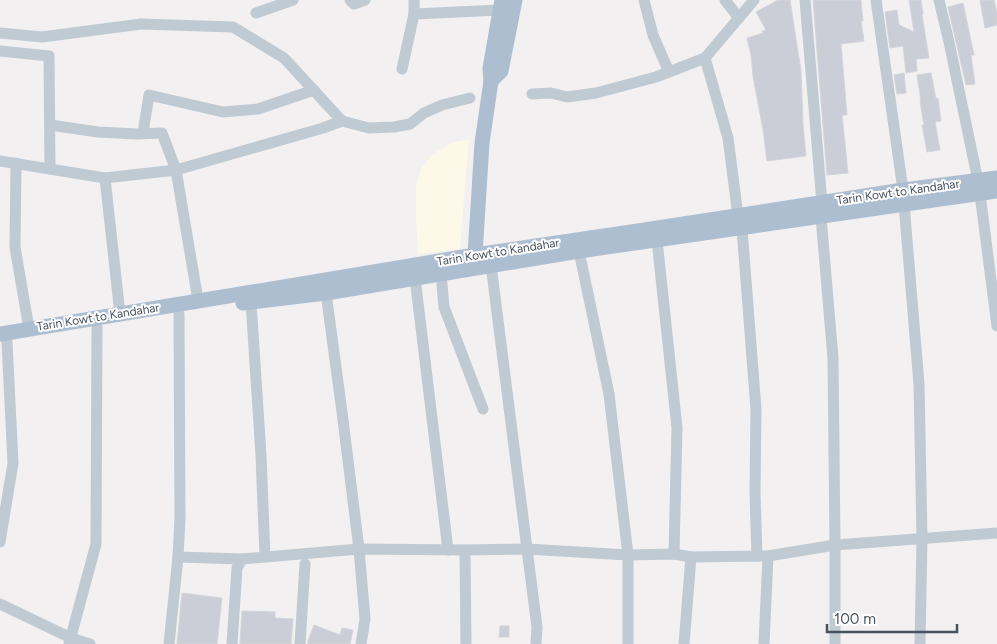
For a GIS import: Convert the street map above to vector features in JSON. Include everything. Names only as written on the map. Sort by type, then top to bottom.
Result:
[{"type":"main road","points":[[491,81],[501,71],[515,0]]},
{"type":"main road","points":[[475,261],[482,144],[491,81],[490,68],[501,5]]},
{"type":"main road","name":"Tarin Kowt to Kandahar","points":[[2,340],[29,329],[198,300],[979,187],[997,178]]},
{"type":"main road","name":"Tarin Kowt to Kandahar","points":[[979,187],[997,191]]},
{"type":"main road","name":"Tarin Kowt to Kandahar","points":[[2,340],[415,278],[441,273],[475,261],[491,265],[578,251],[639,237],[657,240],[740,222]]},
{"type":"street","points":[[256,13],[292,0]]},
{"type":"street","points":[[350,0],[354,4],[365,0]]},
{"type":"street","points":[[402,69],[414,14],[414,0]]},
{"type":"street","points":[[644,0],[653,35],[669,72]]},
{"type":"street","points":[[725,0],[739,18]]},
{"type":"street","points":[[532,94],[551,93],[567,97],[596,93],[656,77],[705,58],[754,0]]},
{"type":"street","points":[[805,0],[833,358],[835,644]]},
{"type":"street","points":[[876,0],[904,197],[919,384],[922,538],[920,644]]},
{"type":"street","points":[[939,0],[950,42],[979,187],[997,326]]},
{"type":"street","points":[[414,14],[501,5]]},
{"type":"street","points":[[0,33],[42,37],[141,24],[234,27],[284,58],[342,121],[369,128],[410,124],[424,113],[442,105],[470,98]]},
{"type":"street","points":[[0,51],[48,56],[50,169]]},
{"type":"street","points":[[705,58],[728,138],[740,222],[756,409],[755,494],[762,556],[764,644]]},
{"type":"street","points":[[144,133],[148,95],[223,112],[258,108],[314,90]]},
{"type":"street","points":[[0,161],[105,178],[176,170],[342,121]]},
{"type":"street","points":[[50,125],[98,132],[162,133],[176,170],[198,300]]},
{"type":"street","points":[[16,163],[14,247],[29,329]]},
{"type":"street","points":[[105,178],[120,314]]},
{"type":"street","points":[[657,240],[676,428],[674,554]]},
{"type":"street","points":[[578,251],[609,394],[628,555],[628,644]]},
{"type":"street","points":[[491,265],[537,627],[536,644]]},
{"type":"street","points":[[441,273],[444,307],[483,409]]},
{"type":"street","points":[[415,278],[448,550]]},
{"type":"street","points":[[326,292],[359,550],[365,619],[360,644]]},
{"type":"street","points":[[251,302],[262,454],[265,557]]},
{"type":"street","points":[[169,644],[180,518],[179,314]]},
{"type":"street","points":[[70,641],[96,544],[97,327]]},
{"type":"street","points":[[0,542],[13,463],[2,340]]},
{"type":"street","points":[[178,557],[242,559],[359,550],[527,549],[628,555],[674,554],[691,557],[762,556],[835,544],[997,533]]},
{"type":"street","points":[[465,550],[466,644]]},
{"type":"street","points":[[684,644],[691,557]]},
{"type":"street","points":[[232,644],[237,568],[242,559]]},
{"type":"street","points":[[300,644],[305,564]]},
{"type":"street","points":[[0,604],[70,641],[90,644]]},
{"type":"shaded area","points":[[469,139],[460,249],[418,254],[416,187],[420,170],[432,155],[451,143]]},
{"type":"building","points":[[778,0],[790,0],[801,71],[806,156],[767,161],[747,38],[763,33],[762,31],[766,30],[756,12]]},
{"type":"building","points":[[813,0],[861,0],[863,21],[861,21],[864,41],[841,44],[847,115],[842,115],[848,173],[827,175]]},
{"type":"building","points":[[909,0],[921,0],[929,58],[916,59],[917,71],[906,73],[903,46],[890,48],[885,12],[897,10],[899,25],[914,32]]},
{"type":"building","points":[[980,0],[994,0],[997,25],[985,28]]},
{"type":"building","points":[[963,3],[974,55],[971,55],[975,84],[966,85],[948,7]]},
{"type":"building","points":[[904,73],[906,93],[897,94],[894,75]]},
{"type":"building","points":[[931,73],[936,99],[938,98],[941,121],[935,122],[940,150],[927,152],[917,75]]},
{"type":"building","points":[[182,593],[222,598],[217,644],[177,644]]},
{"type":"building","points":[[242,611],[275,612],[275,618],[293,619],[291,644],[240,644]]},
{"type":"building","points":[[314,625],[340,635],[342,628],[353,630],[350,644],[308,644]]},
{"type":"building","points":[[500,626],[509,626],[509,637],[499,637]]}]
